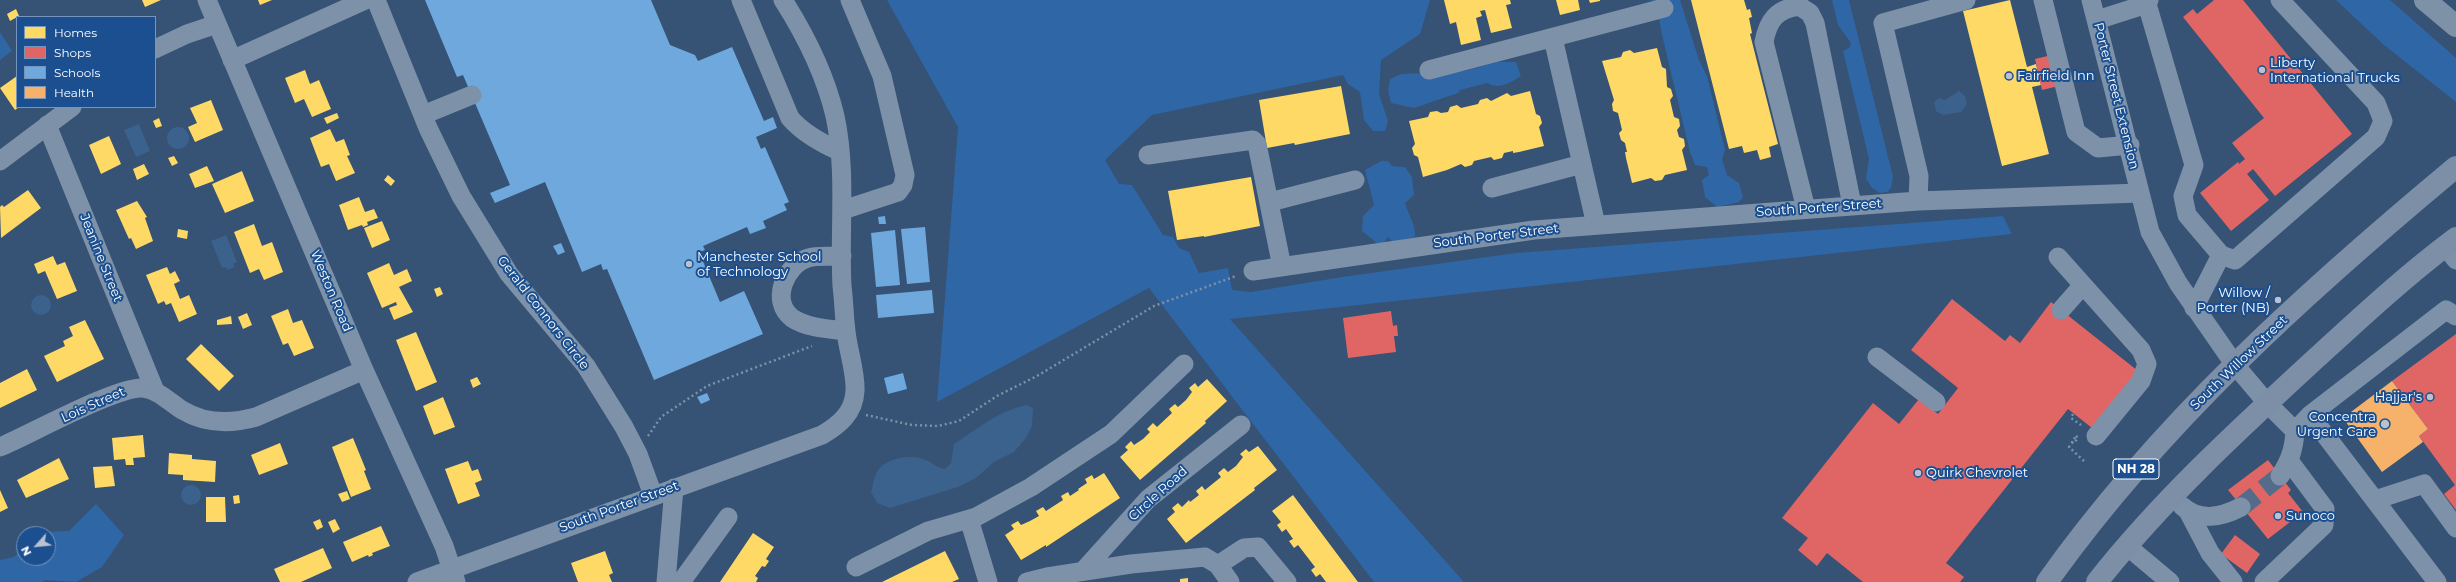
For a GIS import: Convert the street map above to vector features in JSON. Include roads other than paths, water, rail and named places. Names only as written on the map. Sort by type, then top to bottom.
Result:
[{"type":"highway","points":[[2425,0],[2456,26]]},
{"type":"main road","name":"South Willow Street","points":[[2047,582],[2134,472],[2235,364],[2332,274],[2456,167]]},
{"type":"main road","points":[[2097,582],[2127,546],[2173,496],[2267,403],[2401,281],[2452,248]]},
{"type":"street","name":"Weston Road","points":[[207,0],[364,370],[440,539],[454,575]]},
{"type":"street","points":[[232,60],[365,0]]},
{"type":"street","name":"Gerald Connors Circle","points":[[376,0],[443,162],[485,237],[509,274],[586,366],[624,427],[638,454],[653,495]]},
{"type":"street","points":[[741,0],[790,118],[796,125],[821,143],[839,151]]},
{"type":"street","points":[[783,0],[812,51],[827,88],[835,117],[843,210],[842,256],[846,331],[810,326],[791,317],[781,300],[784,281],[793,266],[808,258],[842,256]]},
{"type":"street","points":[[843,210],[898,192],[903,185],[905,175],[882,76],[850,0]]},
{"type":"street","points":[[1918,201],[1920,176],[1883,24],[1966,0]]},
{"type":"street","points":[[2043,0],[2076,132],[2098,148],[2130,145]]},
{"type":"street","name":"Porter Street Extension","points":[[2091,0],[2130,145],[2140,193]]},
{"type":"street","points":[[2097,20],[2148,2],[2194,165],[2183,196],[2187,215],[2221,255],[2235,260],[2376,138],[2383,121],[2376,103],[2280,0]]},
{"type":"street","points":[[1806,209],[1764,42],[1766,30],[1774,16],[1785,8],[1800,6],[1810,13],[1815,23],[1852,205]]},
{"type":"street","points":[[1429,70],[1664,8]]},
{"type":"street","points":[[156,49],[187,34],[217,24]]},
{"type":"street","points":[[1553,38],[1596,225]]},
{"type":"street","points":[[423,115],[472,95]]},
{"type":"street","points":[[0,161],[71,108]]},
{"type":"street","name":"Jeanine Street","points":[[47,126],[156,391]]},
{"type":"street","points":[[1148,155],[1253,140],[1257,144],[1282,267]]},
{"type":"street","points":[[1492,188],[1582,164]]},
{"type":"street","points":[[1270,202],[1356,180]]},
{"type":"street","points":[[2140,193],[2150,232],[2194,308],[2235,364],[2267,403],[2295,431]]},
{"type":"street","name":"South Porter Street","points":[[1253,271],[1534,230],[1852,205],[1918,201],[2140,193]]},
{"type":"street","points":[[2194,308],[2221,255]]},
{"type":"street","points":[[2058,257],[2141,350],[2147,364],[2141,381],[2084,437]]},
{"type":"street","points":[[2061,310],[2083,284]]},
{"type":"street","points":[[2264,582],[2324,525],[2325,509],[2285,469],[2294,447],[2295,431],[2310,415],[2446,310],[2456,316]]},
{"type":"street","name":"South Porter Street","points":[[417,582],[454,575],[653,495],[822,435],[837,425],[850,411],[855,391],[846,331]]},
{"type":"street","points":[[1877,356],[1936,402]]},
{"type":"street","points":[[856,567],[928,531],[969,519],[996,508],[1111,434],[1184,364]]},
{"type":"street","points":[[156,391],[183,411],[202,418],[220,422],[238,422],[256,417],[364,370]]},
{"type":"street","name":"Lois Street","points":[[0,448],[129,389],[156,391]]},
{"type":"street","points":[[2310,415],[2437,582]]},
{"type":"street","name":"Circle Road","points":[[1083,571],[1148,500],[1241,425]]},
{"type":"street","points":[[2375,500],[2424,484],[2456,528]]},
{"type":"street","points":[[666,582],[674,488]]},
{"type":"street","points":[[2173,496],[2188,511],[2210,553],[2233,582]]},
{"type":"street","points":[[2188,511],[2214,517],[2240,507]]},
{"type":"street","points":[[681,582],[728,517]]},
{"type":"street","points":[[969,519],[988,582]]},
{"type":"street","points":[[2127,546],[2170,582]]},
{"type":"street","points":[[1218,565],[1244,548],[1258,547],[1287,582]]},
{"type":"street","points":[[1028,582],[1083,571],[1201,557],[1212,559],[1230,582]]},
{"type":"tunnel","points":[[2241,507],[2280,476]]},
{"type":"place","name":"Liberty International Trucks","points":[[2262,70]]},
{"type":"place","name":"Fairfield Inn","points":[[2009,76]]},
{"type":"place","name":"Manchester School of Technology","points":[[689,264]]},
{"type":"place","name":"Willow / Porter (NB)","points":[[2278,300]]},
{"type":"place","name":"Hajjar's","points":[[2430,397]]},
{"type":"place","name":"Concentra Urgent Care","points":[[2385,424]]},
{"type":"place","name":"Quirk Chevrolet","points":[[1918,473]]},
{"type":"place","name":"Sunoco","points":[[2278,516]]}]
